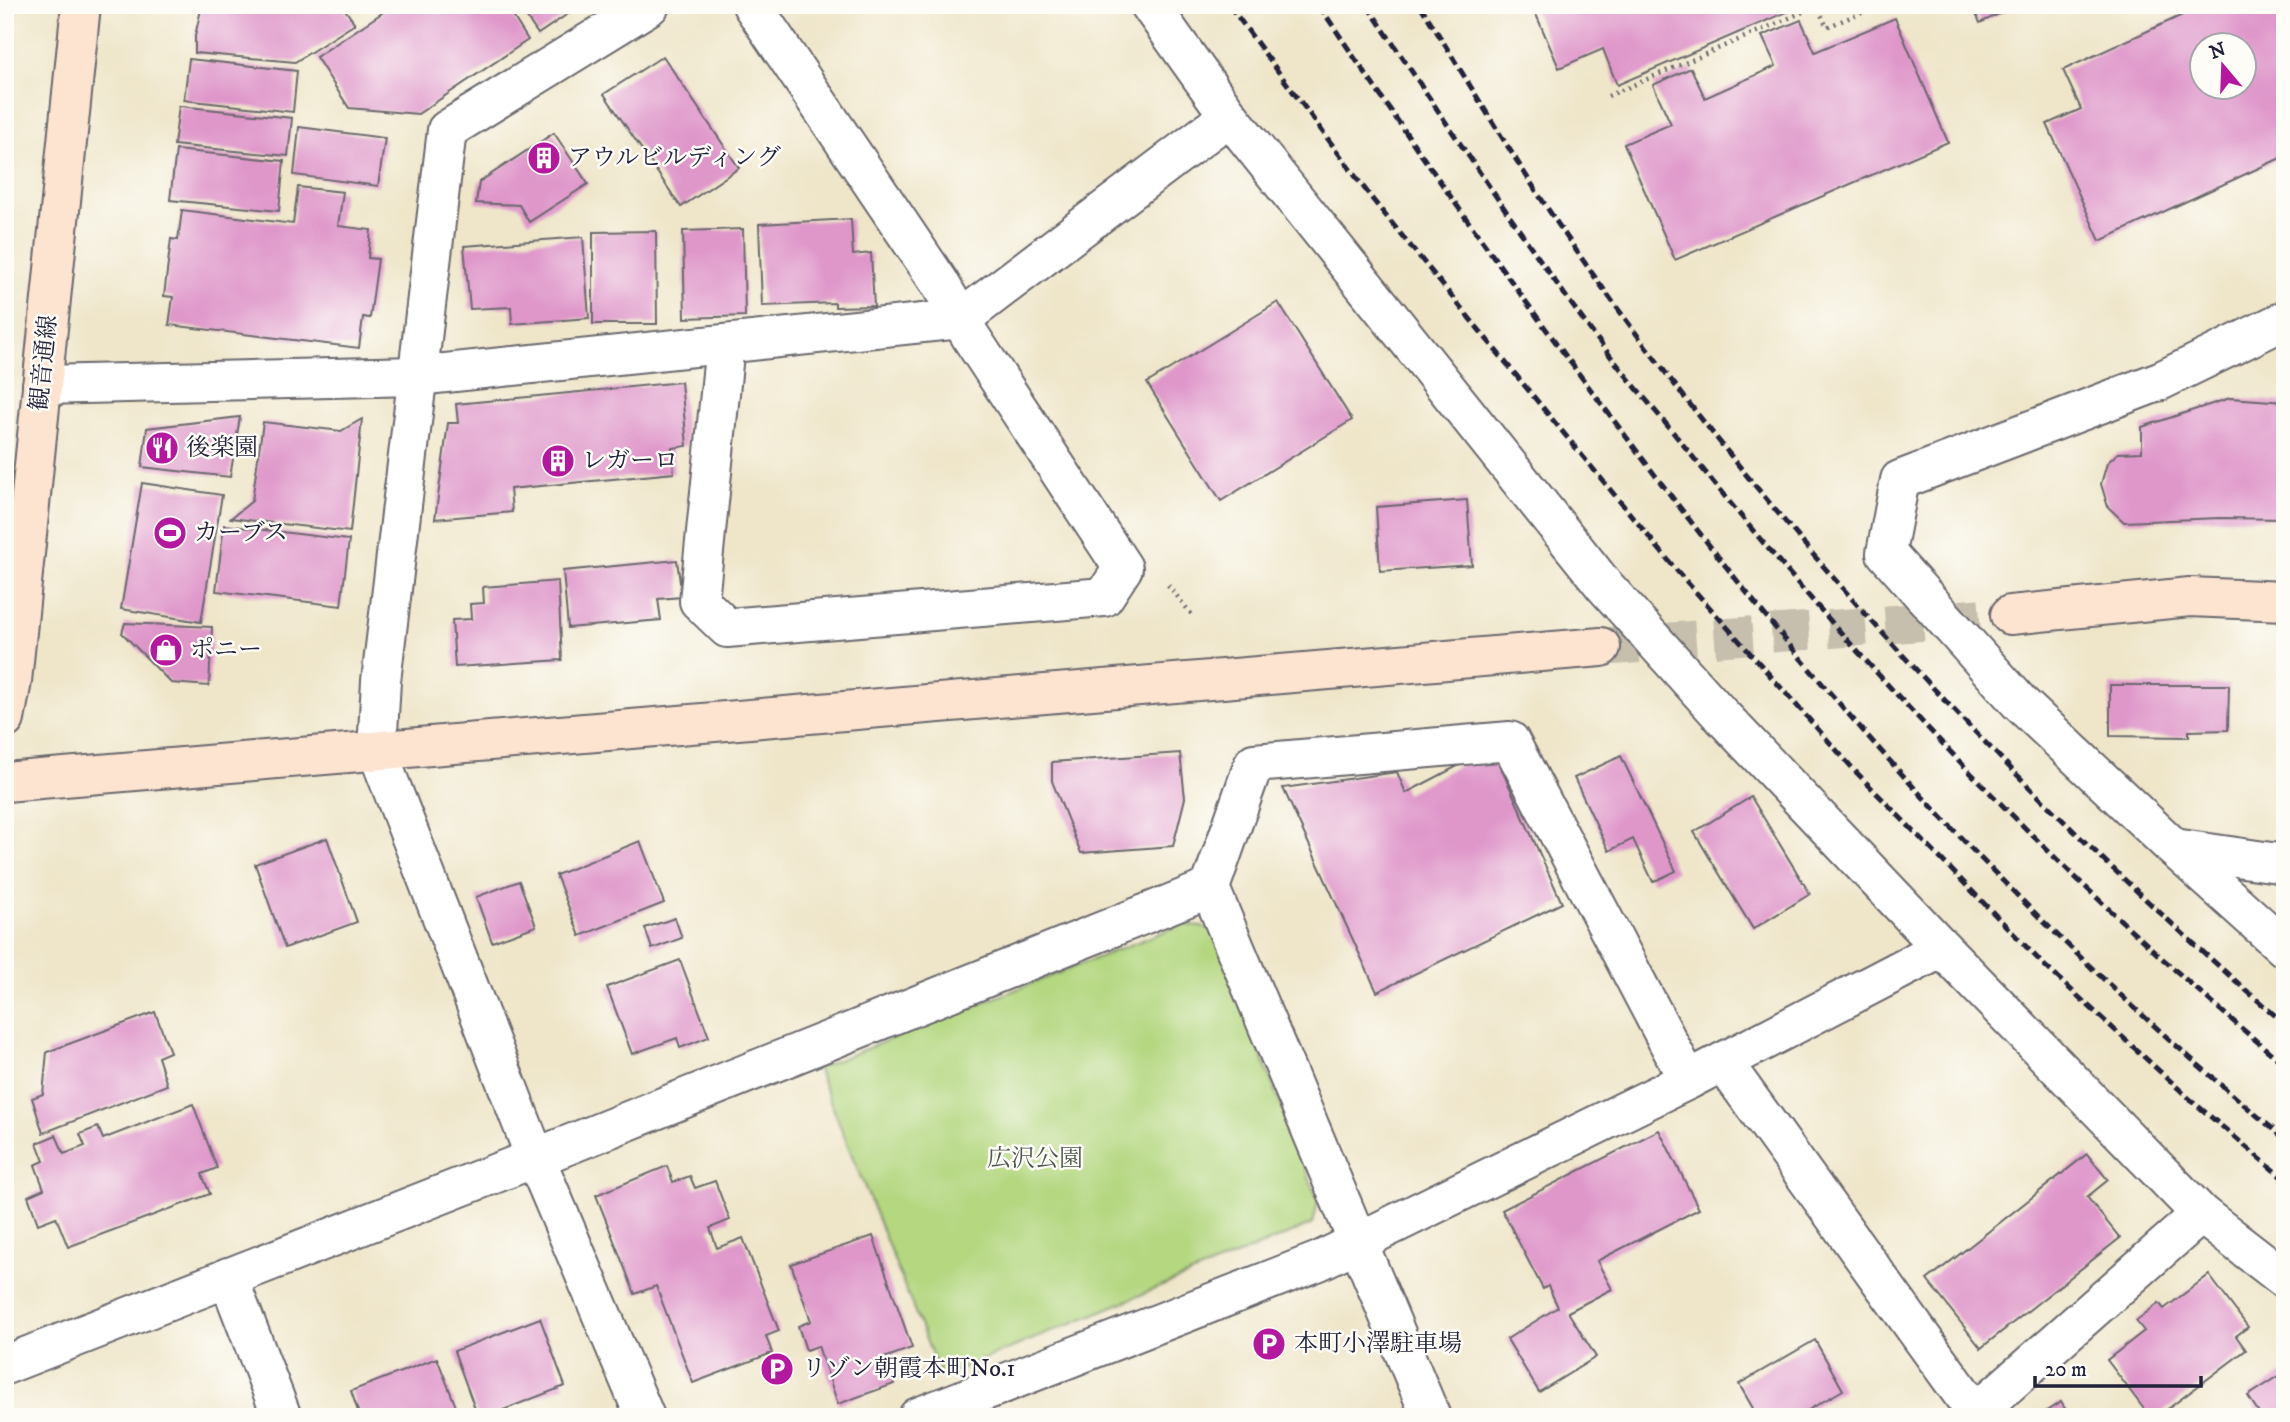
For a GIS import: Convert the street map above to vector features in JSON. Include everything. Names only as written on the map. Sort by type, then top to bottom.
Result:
[{"type":"street","name":"観音通線","points":[[5,719],[12,681],[81,5]]},
{"type":"street","points":[[645,1417],[535,1157],[377,750],[381,681],[447,130],[650,5]]},
{"type":"street","points":[[725,344],[699,601],[727,628],[1104,597],[1123,568],[939,282],[752,5]]},
{"type":"street","points":[[1150,5],[1229,116],[1603,584],[1720,714],[1942,948],[2201,1214],[2285,1279]]},
{"type":"street","points":[[42,386],[417,376],[961,319],[1229,116]]},
{"type":"street","points":[[2285,320],[2160,381],[1900,480],[1886,553],[2019,702],[2285,948]]},
{"type":"street","points":[[2011,615],[2190,597],[2285,601]]},
{"type":"street","points":[[5,782],[1601,647]]},
{"type":"street","points":[[1431,1417],[1210,888],[1254,763],[1510,741],[1688,1080]]},
{"type":"street","points":[[2174,848],[2285,864]]},
{"type":"street","points":[[5,1364],[535,1157],[1210,888]]},
{"type":"street","points":[[918,1417],[972,1407],[1319,1261],[1688,1080],[1942,948]]},
{"type":"street","points":[[1723,1062],[1973,1415],[2201,1214]]},
{"type":"street","points":[[228,1277],[282,1417]]},
{"type":"path","points":[[1608,96],[1817,6],[1827,27],[1879,5]]},
{"type":"path","points":[[1175,594],[1193,616]]},
{"type":"green space","name":"広沢公園","points":[[1183,924],[1212,929],[1318,1201],[1313,1224],[941,1377],[817,1068]]},
{"type":"building","points":[[202,5],[342,5],[355,24],[295,62],[195,53],[195,36]]},
{"type":"building","points":[[378,5],[506,5],[528,40],[418,114],[349,108],[316,57],[382,13]]},
{"type":"building","points":[[518,5],[581,5],[538,34]]},
{"type":"building","points":[[1532,5],[1803,5],[1617,85],[1603,49],[1559,68]]},
{"type":"building","points":[[1972,5],[2018,5],[1980,23]]},
{"type":"building","points":[[2204,5],[2285,5],[2285,156],[2100,241],[2047,124],[2081,109],[2063,70]]},
{"type":"building","points":[[1895,18],[1948,142],[1675,260],[1624,144],[1671,124],[1653,85],[1691,68],[1705,98],[1776,66],[1762,36],[1801,20],[1815,52]]},
{"type":"building","points":[[663,56],[739,168],[681,207],[604,94]]},
{"type":"building","points":[[189,59],[297,71],[293,112],[184,100]]},
{"type":"building","points":[[179,106],[292,118],[288,156],[174,145]]},
{"type":"building","points":[[299,127],[385,138],[378,186],[294,175]]},
{"type":"building","name":"アウルビルディング","points":[[554,133],[588,184],[529,222],[519,205],[476,203],[479,182]]},
{"type":"building","points":[[176,150],[284,161],[279,211],[170,200]]},
{"type":"building","points":[[298,187],[343,192],[338,226],[371,230],[368,258],[378,259],[370,318],[363,317],[359,348],[169,325],[173,297],[164,296],[171,239],[178,240],[182,210],[293,224]]},
{"type":"building","points":[[851,219],[853,255],[871,253],[874,306],[835,307],[835,303],[762,306],[759,224]]},
{"type":"building","points":[[743,229],[745,316],[685,318],[683,231]]},
{"type":"building","points":[[656,231],[657,324],[593,324],[593,232]]},
{"type":"building","points":[[583,237],[589,318],[512,324],[511,307],[470,309],[464,246]]},
{"type":"building","points":[[1278,302],[1352,420],[1221,501],[1147,383]]},
{"type":"building","name":"レガーロ","points":[[681,382],[687,446],[672,448],[674,473],[510,489],[512,512],[435,519],[448,423],[458,423],[456,404]]},
{"type":"building","points":[[2230,398],[2285,402],[2285,519],[2219,518],[2124,522],[2108,507],[2101,484],[2107,463],[2118,453],[2142,452],[2142,427]]},
{"type":"building","points":[[240,417],[230,477],[142,467],[147,428]]},
{"type":"building","points":[[362,419],[350,532],[231,518],[252,501],[263,422],[341,431]]},
{"type":"building","points":[[142,483],[222,495],[201,622],[121,609]]},
{"type":"building","points":[[1467,500],[1472,565],[1380,571],[1376,507]]},
{"type":"building","points":[[224,525],[349,540],[341,606],[216,591]]},
{"type":"building","points":[[677,560],[682,597],[658,599],[661,620],[568,628],[563,571]]},
{"type":"building","points":[[558,581],[562,660],[455,667],[452,620],[471,619],[470,604],[484,603],[483,587]]},
{"type":"building","points":[[125,623],[212,627],[209,686],[171,683],[122,633]]},
{"type":"building","points":[[2110,685],[2229,685],[2228,730],[2189,731],[2189,737],[2110,736]]},
{"type":"building","points":[[1492,748],[1562,903],[1377,992],[1283,788],[1397,772],[1406,793]]},
{"type":"building","points":[[1180,753],[1185,798],[1173,846],[1081,853],[1052,781],[1052,762]]},
{"type":"building","points":[[1621,756],[1676,871],[1653,882],[1633,839],[1609,851],[1574,778]]},
{"type":"building","points":[[1751,797],[1810,894],[1753,929],[1694,832]]},
{"type":"building","points":[[327,838],[357,922],[285,948],[255,864]]},
{"type":"building","points":[[640,841],[664,903],[580,936],[556,875]]},
{"type":"building","points":[[519,881],[536,926],[492,942],[476,897]]},
{"type":"building","points":[[675,918],[682,938],[652,949],[645,928]]},
{"type":"building","points":[[680,960],[709,1037],[680,1048],[677,1038],[632,1054],[607,987]]},
{"type":"building","points":[[155,1012],[170,1052],[158,1057],[167,1085],[43,1133],[32,1098],[43,1094],[47,1052]]},
{"type":"building","points":[[193,1104],[217,1168],[202,1174],[210,1194],[68,1247],[56,1217],[38,1224],[28,1196],[44,1189],[35,1165],[44,1161],[37,1143],[56,1135],[64,1154],[85,1146],[80,1134],[98,1127],[103,1139]]},
{"type":"building","points":[[1659,1130],[1699,1209],[1597,1261],[1612,1289],[1568,1312],[1596,1357],[1539,1392],[1507,1339],[1558,1307],[1548,1286],[1543,1289],[1502,1210]]},
{"type":"building","points":[[2087,1154],[2108,1180],[2087,1197],[2120,1238],[1981,1348],[1927,1280]]},
{"type":"building","points":[[667,1166],[673,1182],[690,1176],[695,1188],[715,1181],[730,1220],[710,1228],[717,1248],[743,1238],[779,1331],[766,1336],[772,1353],[693,1383],[656,1286],[635,1294],[596,1195]]},
{"type":"building","points":[[873,1236],[912,1348],[884,1358],[894,1384],[838,1404],[818,1346],[806,1350],[798,1326],[811,1321],[791,1264]]},
{"type":"building","points":[[2209,1275],[2248,1327],[2236,1336],[2246,1350],[2157,1417],[2150,1417],[2107,1360],[2144,1331],[2136,1321],[2159,1303],[2164,1309]]},
{"type":"building","points":[[540,1318],[565,1386],[485,1417],[478,1417],[454,1351]]},
{"type":"building","points":[[1815,1340],[1843,1390],[1796,1417],[1758,1417],[1739,1384]]},
{"type":"building","points":[[437,1358],[460,1417],[360,1417],[351,1391]]},
{"type":"building","points":[[2285,1372],[2285,1417],[2262,1417],[2248,1396]]},
{"type":"building","points":[[2061,1402],[2070,1417],[2037,1417]]},
{"type":"tunnel","points":[[1601,647],[2010,615]]},
{"type":"railway","points":[[1229,5],[1373,200],[1529,391],[1678,572],[1856,772],[2044,965],[2191,1100],[2285,1180]]},
{"type":"railway","points":[[1319,5],[1427,163],[1577,371],[1704,538],[1827,689],[1908,781],[2011,889],[2118,992],[2285,1139]]},
{"type":"railway","points":[[1367,5],[1500,203],[1595,336],[1823,613],[1895,693],[2045,848],[2203,995],[2285,1065]]},
{"type":"railway","points":[[1420,5],[1518,163],[1580,256],[1737,464],[1821,564],[1999,756],[2092,848],[2285,1024]]},
{"type":"place","name":"アウルビルディング","points":[[544,158]]},
{"type":"place","name":"後楽園","points":[[162,448]]},
{"type":"place","name":"レガーロ","points":[[558,461]]},
{"type":"place","name":"カーブス","points":[[170,533]]},
{"type":"place","name":"ポニー","points":[[166,650]]},
{"type":"place","name":"本町小澤駐車場","points":[[1269,1344]]},
{"type":"place","name":"リゾン朝霞本町No.1","points":[[777,1369]]}]
